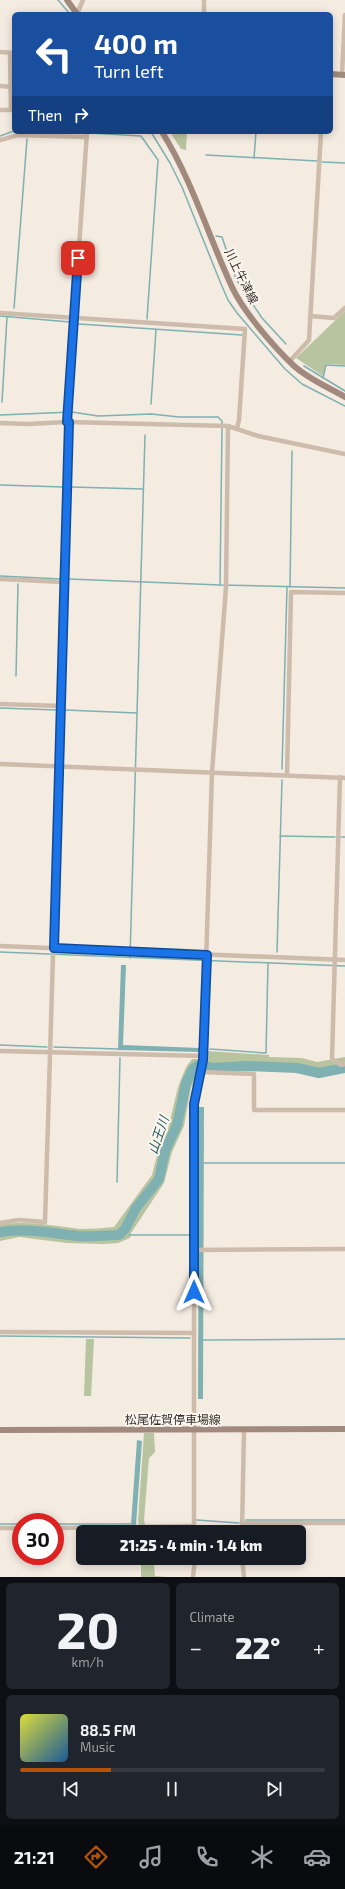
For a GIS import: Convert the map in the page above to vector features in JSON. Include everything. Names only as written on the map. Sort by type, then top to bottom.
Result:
[{"type":"main road","points":[[67,0],[76,12]]},
{"type":"main road","name":"川上牛津線","points":[[163,134],[182,167],[232,287],[246,312],[290,361],[311,378],[345,397]]},
{"type":"main road","name":"松尾佐賀停車場線","points":[[0,1430],[345,1429]]},
{"type":"street","points":[[78,12],[83,0]]},
{"type":"street","points":[[204,0],[204,12]]},
{"type":"street","points":[[343,74],[345,15]]},
{"type":"street","points":[[0,52],[12,53],[11,110],[0,110]]},
{"type":"street","points":[[0,86],[11,87]]},
{"type":"street","points":[[290,361],[310,340],[310,316],[321,134]]},
{"type":"street","points":[[0,140],[18,135],[87,135],[68,408],[54,948],[44,1222],[18,1220],[0,1223]]},
{"type":"street","points":[[310,316],[334,318],[345,308]]},
{"type":"street","points":[[0,313],[245,329],[239,420],[237,428]]},
{"type":"street","points":[[0,423],[28,424],[68,422],[217,425],[237,428],[258,436],[345,454]]},
{"type":"street","points":[[194,1525],[194,1104],[204,1058],[212,772],[226,588],[228,426]]},
{"type":"street","points":[[0,579],[64,582]]},
{"type":"street","points":[[286,775],[291,592],[345,593]]},
{"type":"street","points":[[0,704],[61,706]]},
{"type":"street","points":[[0,764],[342,777],[332,1059],[341,1064],[345,1064]]},
{"type":"street","points":[[0,946],[345,960]]},
{"type":"street","points":[[0,1051],[204,1058]]},
{"type":"street","points":[[202,1072],[254,1074],[254,1110],[345,1110]]},
{"type":"street","points":[[194,1250],[345,1249]]},
{"type":"street","points":[[0,1332],[194,1333]]},
{"type":"street","points":[[244,1430],[242,1523],[345,1523]]},
{"type":"street","points":[[0,1528],[12,1528]]},
{"type":"street","points":[[64,1528],[76,1528]]},
{"type":"street","points":[[193,1577],[194,1565]]},
{"type":"street","points":[[243,1565],[244,1577]]},
{"type":"green space","points":[[171,134],[187,134],[186,150],[181,149]]},
{"type":"green space","points":[[345,311],[345,365],[326,364],[323,376],[296,358]]},
{"type":"green space","points":[[207,1051],[269,1055],[269,1057],[302,1058],[317,1062],[345,1057],[345,1066],[318,1070],[297,1066],[244,1064],[213,1065],[205,1063]]},
{"type":"green space","points":[[192,1059],[199,1059],[199,1062],[190,1068],[182,1086],[175,1123],[163,1149],[157,1177],[135,1206],[122,1228],[115,1232],[80,1233],[42,1228],[17,1227],[0,1230],[0,1225],[20,1223],[80,1229],[114,1227],[152,1175],[159,1148],[168,1129],[178,1087],[186,1067]]},
{"type":"green space","points":[[199,1068],[198,1078],[196,1078],[191,1088],[184,1126],[172,1152],[164,1183],[131,1233],[130,1238],[118,1243],[103,1244],[67,1243],[19,1237],[0,1241],[0,1235],[14,1232],[40,1232],[77,1238],[118,1237],[124,1233],[137,1210],[160,1180],[167,1154],[179,1126],[187,1083],[194,1072]]},
{"type":"green space","points":[[86,1339],[94,1339],[91,1396],[84,1396]]},
{"type":"green space","points":[[144,1433],[154,1433],[155,1452],[149,1458],[144,1520],[145,1525],[139,1525],[138,1520]]},
{"type":"green space","points":[[141,1565],[154,1565],[155,1576],[167,1577],[141,1577]]},
{"type":"water","points":[[121,965],[126,965],[123,1045],[200,1048],[200,1052],[118,1050]]},
{"type":"water","points":[[199,1107],[204,1107],[203,1399],[198,1399]]},
{"type":"water","points":[[137,1440],[142,1441],[136,1525],[131,1524]]},
{"type":"waterway","points":[[58,0],[68,12]]},
{"type":"waterway","points":[[0,136],[12,132]]},
{"type":"waterway","points":[[108,134],[141,136],[158,160],[147,319]]},
{"type":"waterway","points":[[152,134],[170,163],[182,187],[221,284],[228,300],[237,313],[285,369],[302,384],[345,406]]},
{"type":"waterway","points":[[254,158],[256,134]]},
{"type":"waterway","points":[[14,308],[27,139]]},
{"type":"waterway","points":[[206,155],[317,161]]},
{"type":"waterway","points":[[322,162],[345,163]]},
{"type":"waterway","points":[[216,236],[222,237],[236,279],[262,318],[286,344]]},
{"type":"waterway","points":[[0,316],[70,322]]},
{"type":"waterway","points":[[2,402],[7,317]]},
{"type":"waterway","points":[[79,324],[242,335]]},
{"type":"waterway","points":[[151,404],[156,330]]},
{"type":"waterway","points":[[323,378],[326,365],[345,366]]},
{"type":"waterway","points":[[304,366],[345,391]]},
{"type":"waterway","points":[[0,415],[72,412],[98,416],[151,414],[179,417],[218,417],[222,421],[222,424]]},
{"type":"waterway","points":[[222,428],[220,585],[345,588]]},
{"type":"waterway","points":[[130,958],[145,435]]},
{"type":"waterway","points":[[290,587],[292,451]]},
{"type":"waterway","points":[[0,485],[64,487]]},
{"type":"waterway","points":[[71,487],[143,489]]},
{"type":"waterway","points":[[0,576],[61,579]]},
{"type":"waterway","points":[[69,579],[220,585]]},
{"type":"waterway","points":[[16,676],[18,584]]},
{"type":"waterway","points":[[282,769],[287,587]]},
{"type":"waterway","points":[[0,708],[57,710]]},
{"type":"waterway","points":[[65,710],[137,713]]},
{"type":"waterway","points":[[277,952],[282,780]]},
{"type":"waterway","points":[[280,836],[335,837]]},
{"type":"waterway","points":[[0,952],[345,966]]},
{"type":"waterway","points":[[210,1049],[266,1053],[268,963]]},
{"type":"waterway","points":[[0,1045],[47,1047]]},
{"type":"waterway","points":[[54,1047],[118,1049]]},
{"type":"waterway","points":[[117,1182],[120,1058]]},
{"type":"waterway","name":"山王川","points":[[0,1232],[49,1232],[78,1236],[119,1235],[125,1229],[136,1208],[159,1179],[165,1151],[177,1125],[186,1083],[193,1069],[199,1065],[213,1068],[246,1066],[297,1068],[319,1073],[345,1068]]},
{"type":"waterway","points":[[204,1163],[345,1163]]},
{"type":"waterway","points":[[129,1235],[190,1235]]},
{"type":"waterway","points":[[0,1336],[190,1338]]},
{"type":"waterway","points":[[203,1340],[345,1339]]},
{"type":"waterway","points":[[197,1520],[239,1523]]},
{"type":"waterway","points":[[246,1520],[345,1520]]},
{"type":"waterway","points":[[0,1524],[12,1524]]},
{"type":"waterway","points":[[64,1524],[131,1524]]},
{"type":"route","points":[[78,258],[67,422],[69,422],[54,948],[207,955],[202,1072],[194,1104],[194,1292]]}]
